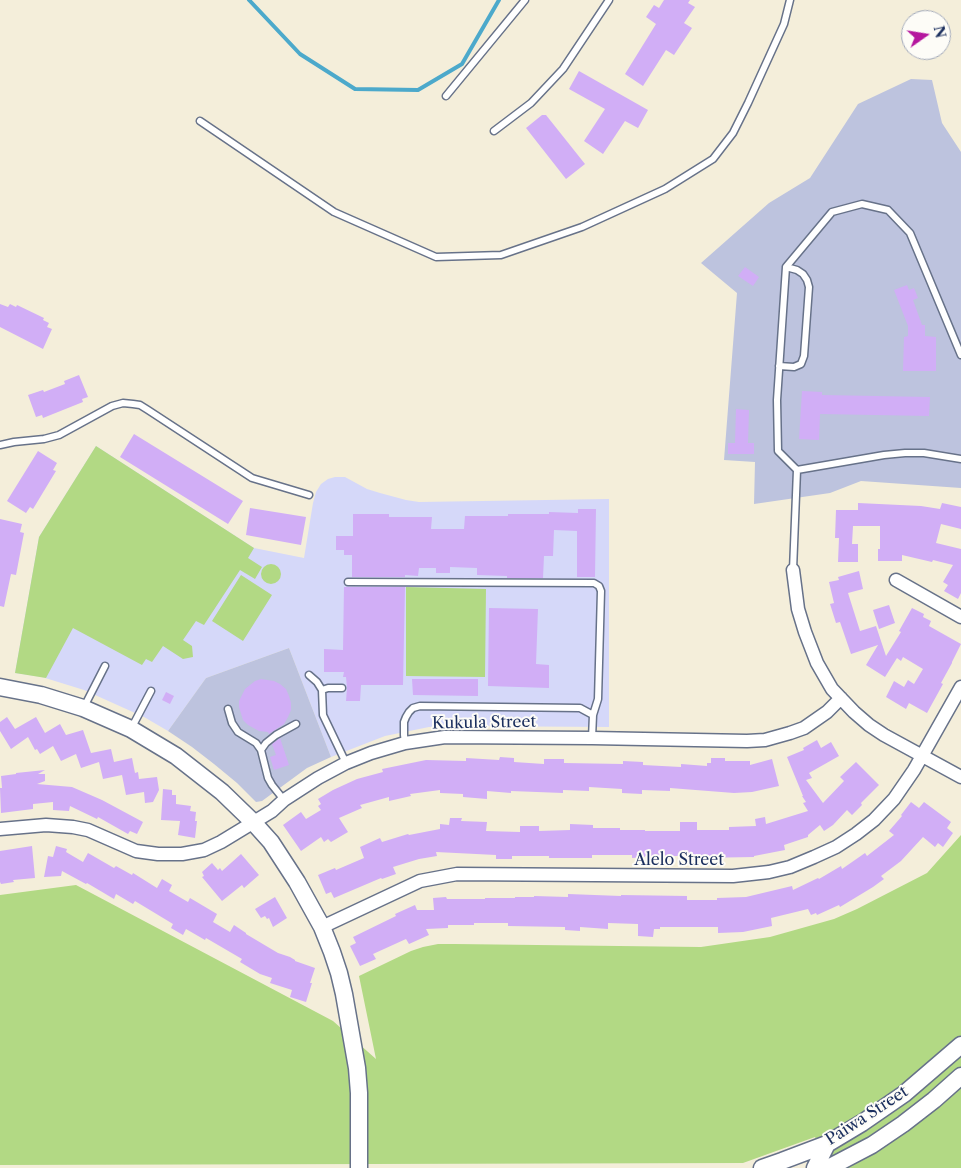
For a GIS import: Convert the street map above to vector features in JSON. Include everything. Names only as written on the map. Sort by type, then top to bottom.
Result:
[{"type":"street","points":[[793,570],[798,609],[804,632],[817,663],[832,688],[869,725],[961,777]]},
{"type":"street","points":[[896,580],[961,616]]},
{"type":"street","points":[[0,687],[41,695],[83,708],[131,729],[183,762],[222,792],[271,842],[298,882],[322,928],[339,973],[353,1040],[359,1093],[359,1168]]},
{"type":"street","name":"Alelo Street","points":[[322,928],[420,881],[457,874],[733,876],[769,872],[814,858],[856,834],[874,820],[894,798],[914,770],[961,687]]},
{"type":"street","name":"Kukula Street","points":[[0,829],[46,825],[74,827],[88,830],[136,851],[172,855],[192,853],[221,842],[272,811],[284,800],[318,778],[346,763],[405,743],[445,737],[765,740],[804,728],[827,712],[841,698]]},
{"type":"street","name":"Paiwa Street","points":[[762,1168],[789,1165],[862,1124],[904,1094],[961,1044]]},
{"type":"street","name":"Paiwa Street","points":[[828,1168],[872,1145],[934,1100],[961,1076]]},
{"type":"street","points":[[815,1168],[828,1144]]},
{"type":"lane","points":[[446,96],[525,0]]},
{"type":"lane","points":[[494,131],[531,104],[563,69],[609,0]]},
{"type":"lane","points":[[200,121],[334,212],[436,257],[501,255],[582,227],[665,189],[713,159],[733,132],[748,103],[784,24],[790,0]]},
{"type":"lane","points":[[793,570],[797,470],[778,451],[777,400],[786,267],[832,212],[862,204],[888,210],[910,232],[961,355]]},
{"type":"lane","points":[[779,366],[794,368],[801,364],[804,356],[809,287],[803,274],[786,267]]},
{"type":"lane","points":[[0,445],[59,435],[112,406],[124,403],[140,405],[252,478],[309,495]]},
{"type":"lane","points":[[797,470],[905,453],[924,453],[961,459]]},
{"type":"lane","points":[[348,582],[594,583],[599,586],[601,592],[598,699],[593,715],[592,738]]},
{"type":"lane","points":[[83,708],[105,666]]},
{"type":"lane","points":[[309,675],[322,690],[323,715],[346,763]]},
{"type":"lane","points":[[322,690],[342,688]]},
{"type":"lane","points":[[131,729],[151,691]]},
{"type":"lane","points":[[405,743],[404,722],[413,708],[420,706],[580,708],[593,715]]},
{"type":"lane","points":[[228,709],[232,723],[238,732],[256,743],[261,750],[268,778],[284,800]]},
{"type":"lane","points":[[261,750],[276,735],[296,724]]},
{"type":"shaded area","points":[[911,79],[932,80],[942,123],[961,152],[961,488],[861,481],[830,493],[754,504],[755,462],[724,460],[737,293],[701,263],[769,203],[810,178],[858,104]]},
{"type":"shaded area","points":[[96,446],[254,548],[304,558],[316,492],[321,484],[335,477],[345,477],[367,489],[419,502],[609,499],[609,727],[429,727],[385,736],[331,757],[289,648],[206,678],[168,731],[144,717],[84,690],[42,677],[15,673],[39,537]]},
{"type":"shaded area","points":[[289,648],[331,757],[307,768],[262,801],[256,802],[214,764],[168,731],[206,678]]},
{"type":"green space","points":[[96,446],[254,548],[248,558],[262,567],[255,579],[240,570],[204,625],[196,621],[183,640],[192,646],[193,657],[183,659],[163,646],[152,662],[146,659],[142,665],[73,628],[46,678],[15,673],[39,537]]},
{"type":"green space","points":[[267,564],[275,564],[281,570],[281,578],[275,584],[267,584],[261,578],[261,570]]},
{"type":"green space","points":[[241,575],[272,595],[243,641],[212,621]]},
{"type":"green space","points":[[406,587],[486,589],[485,677],[406,676]]},
{"type":"green space","points":[[961,835],[961,1168],[827,1168],[815,1137],[743,1163],[0,1165],[0,895],[76,885],[333,1021],[376,1059],[359,976],[411,951],[438,944],[701,947],[770,937],[834,919],[927,873]]},
{"type":"building","points":[[664,0],[690,0],[688,3],[695,7],[684,23],[692,28],[674,55],[666,50],[643,86],[625,74],[656,24],[646,17],[654,5],[659,8]]},
{"type":"building","points":[[579,71],[648,110],[638,128],[625,121],[603,154],[584,141],[605,109],[569,89]]},
{"type":"building","points":[[542,115],[546,115],[585,164],[566,179],[526,128]]},
{"type":"building","points":[[745,267],[759,277],[753,286],[738,276]]},
{"type":"building","points":[[907,285],[909,290],[914,288],[918,298],[913,300],[922,325],[925,325],[925,336],[936,337],[936,371],[903,371],[904,337],[908,336],[908,326],[894,290]]},
{"type":"building","points":[[0,304],[8,307],[10,304],[16,307],[17,305],[44,318],[43,320],[49,323],[47,327],[52,329],[43,349],[0,327]]},
{"type":"building","points":[[79,375],[88,397],[82,399],[83,402],[43,418],[42,415],[36,417],[28,395],[43,390],[44,392],[65,384],[64,381]]},
{"type":"building","points":[[802,391],[822,392],[822,395],[930,397],[929,416],[820,414],[819,440],[799,439]]},
{"type":"building","points":[[736,409],[749,410],[748,443],[754,443],[754,454],[728,454],[728,443],[735,443]]},
{"type":"building","points":[[134,434],[243,501],[228,524],[120,457]]},
{"type":"building","points":[[38,451],[57,463],[53,470],[56,471],[33,509],[30,507],[26,513],[7,501]]},
{"type":"building","points":[[858,503],[921,506],[940,509],[942,503],[961,507],[961,529],[941,524],[936,543],[961,549],[961,593],[958,599],[944,591],[948,585],[943,582],[953,565],[902,555],[902,561],[878,561],[880,526],[853,526],[852,544],[858,544],[858,562],[838,562],[839,538],[835,538],[836,510],[858,510]]},
{"type":"building","points":[[250,508],[306,517],[301,545],[246,535]]},
{"type":"building","points":[[578,509],[596,509],[595,577],[577,577],[577,531],[554,530],[553,556],[544,556],[543,578],[507,578],[507,576],[477,575],[477,568],[450,567],[450,573],[436,573],[436,568],[419,568],[418,576],[352,577],[352,555],[344,555],[344,550],[336,550],[336,536],[353,536],[353,514],[389,514],[389,517],[432,517],[431,529],[464,529],[465,516],[508,516],[508,514],[549,514],[549,512],[578,513]]},
{"type":"building","points":[[0,519],[22,524],[20,532],[24,533],[16,575],[11,574],[4,607],[0,606]]},
{"type":"building","points":[[859,571],[863,589],[848,593],[860,631],[876,626],[886,656],[901,632],[899,631],[912,608],[924,614],[923,617],[931,621],[929,626],[961,644],[941,683],[943,684],[927,713],[909,703],[906,709],[886,697],[894,681],[904,687],[908,680],[914,684],[923,669],[903,657],[901,661],[897,658],[885,677],[866,665],[878,645],[851,654],[840,622],[836,623],[830,604],[834,603],[829,582],[839,580],[838,577]]},
{"type":"building","points":[[344,587],[405,587],[403,685],[361,685],[360,701],[346,701],[347,688],[346,677],[343,677],[344,672],[324,672],[324,649],[343,650]]},
{"type":"building","points":[[889,605],[895,623],[879,629],[873,610]]},
{"type":"building","points":[[489,608],[538,609],[536,664],[549,665],[549,688],[488,686]]},
{"type":"building","points":[[261,679],[280,684],[286,689],[291,703],[291,710],[284,724],[269,734],[248,725],[243,720],[239,707],[239,701],[245,689]]},
{"type":"building","points":[[412,679],[478,679],[478,696],[413,695]]},
{"type":"building","points":[[166,692],[174,696],[170,704],[162,700]]},
{"type":"building","points":[[7,717],[15,729],[36,717],[45,733],[60,724],[66,735],[83,730],[91,753],[111,749],[114,762],[132,758],[135,773],[138,772],[139,779],[157,777],[159,790],[153,802],[145,803],[144,792],[126,795],[122,775],[103,779],[99,762],[81,768],[76,754],[61,761],[53,746],[40,754],[37,749],[35,750],[28,737],[11,749],[0,731],[0,722]]},
{"type":"building","points":[[280,738],[289,765],[274,770],[270,757],[276,755],[272,744]]},
{"type":"building","points":[[817,740],[821,748],[831,742],[839,756],[809,773],[812,778],[806,780],[823,803],[844,781],[840,777],[856,762],[879,785],[852,815],[847,810],[833,825],[824,831],[820,825],[808,837],[784,845],[785,850],[754,857],[697,858],[697,860],[684,860],[684,856],[632,858],[632,855],[592,855],[592,858],[512,856],[512,859],[496,859],[496,855],[436,852],[437,856],[393,867],[396,874],[381,878],[334,898],[331,892],[326,894],[318,875],[335,868],[336,870],[364,858],[360,847],[380,838],[382,842],[408,834],[440,829],[440,824],[449,825],[450,818],[462,818],[461,821],[487,822],[486,831],[520,832],[520,826],[539,826],[539,831],[570,830],[570,824],[593,825],[593,828],[620,828],[620,830],[680,831],[680,822],[697,822],[697,830],[729,830],[729,827],[756,826],[755,819],[765,817],[766,824],[808,811],[803,803],[806,802],[787,757],[804,750],[803,748]]},
{"type":"building","points":[[500,757],[514,758],[514,762],[544,764],[544,759],[564,759],[564,763],[623,764],[623,761],[643,762],[643,765],[681,767],[681,764],[707,766],[707,763],[711,763],[711,758],[725,758],[725,761],[750,761],[750,765],[772,759],[779,786],[752,792],[734,793],[670,788],[670,791],[642,790],[642,794],[622,793],[622,789],[589,787],[589,791],[563,790],[563,793],[487,791],[487,799],[463,797],[463,794],[440,793],[440,790],[410,794],[411,796],[389,801],[389,797],[360,805],[362,808],[339,818],[348,832],[331,842],[328,839],[324,842],[321,837],[301,851],[283,825],[301,812],[306,819],[321,810],[318,806],[321,804],[318,799],[357,779],[383,772],[382,769],[426,760],[466,761],[466,758],[499,760]]},
{"type":"building","points":[[45,770],[38,774],[45,774],[45,781],[37,784],[72,787],[102,800],[143,822],[137,834],[130,831],[128,834],[98,817],[97,819],[70,806],[69,811],[53,810],[53,802],[33,804],[33,809],[1,813],[1,776]]},
{"type":"building","points":[[163,789],[172,790],[172,795],[176,795],[176,804],[191,806],[190,811],[196,812],[195,838],[178,835],[180,821],[161,820]]},
{"type":"building","points":[[911,802],[919,808],[924,802],[951,822],[947,828],[953,833],[943,847],[938,843],[935,847],[923,837],[901,861],[881,876],[884,879],[840,907],[839,905],[817,915],[816,913],[811,915],[808,909],[771,918],[772,926],[743,932],[718,933],[718,927],[660,927],[660,929],[654,929],[653,937],[638,936],[638,924],[608,923],[608,929],[580,927],[580,931],[565,930],[565,927],[508,926],[508,923],[448,925],[448,928],[426,929],[429,935],[409,944],[406,939],[373,954],[376,959],[360,966],[350,946],[356,943],[353,937],[415,905],[417,910],[434,910],[433,898],[568,897],[568,894],[687,896],[687,900],[717,900],[717,898],[746,897],[792,886],[793,890],[819,879],[841,866],[842,869],[865,853],[867,856],[894,835],[889,831]]},
{"type":"building","points":[[32,846],[35,878],[13,880],[14,882],[1,884],[0,851]]},
{"type":"building","points":[[56,846],[67,849],[66,852],[83,862],[88,853],[114,868],[116,866],[132,875],[133,873],[157,888],[162,879],[172,885],[169,891],[188,902],[190,898],[217,914],[213,922],[230,932],[234,925],[278,953],[315,968],[306,1002],[290,997],[292,990],[270,983],[272,978],[260,974],[240,962],[242,959],[206,938],[205,940],[186,929],[183,935],[171,928],[173,924],[135,901],[133,904],[116,894],[114,899],[62,871],[61,876],[44,877],[48,856],[53,857]]},
{"type":"building","points":[[241,854],[259,875],[244,888],[242,885],[222,901],[202,877],[204,876],[202,872],[212,863],[218,870],[220,868],[222,871]]},
{"type":"building","points":[[275,897],[287,918],[273,927],[269,918],[267,919],[265,916],[261,918],[255,909]]},
{"type":"waterway","points":[[249,0],[300,54],[355,89],[418,90],[462,64],[499,0]]}]
